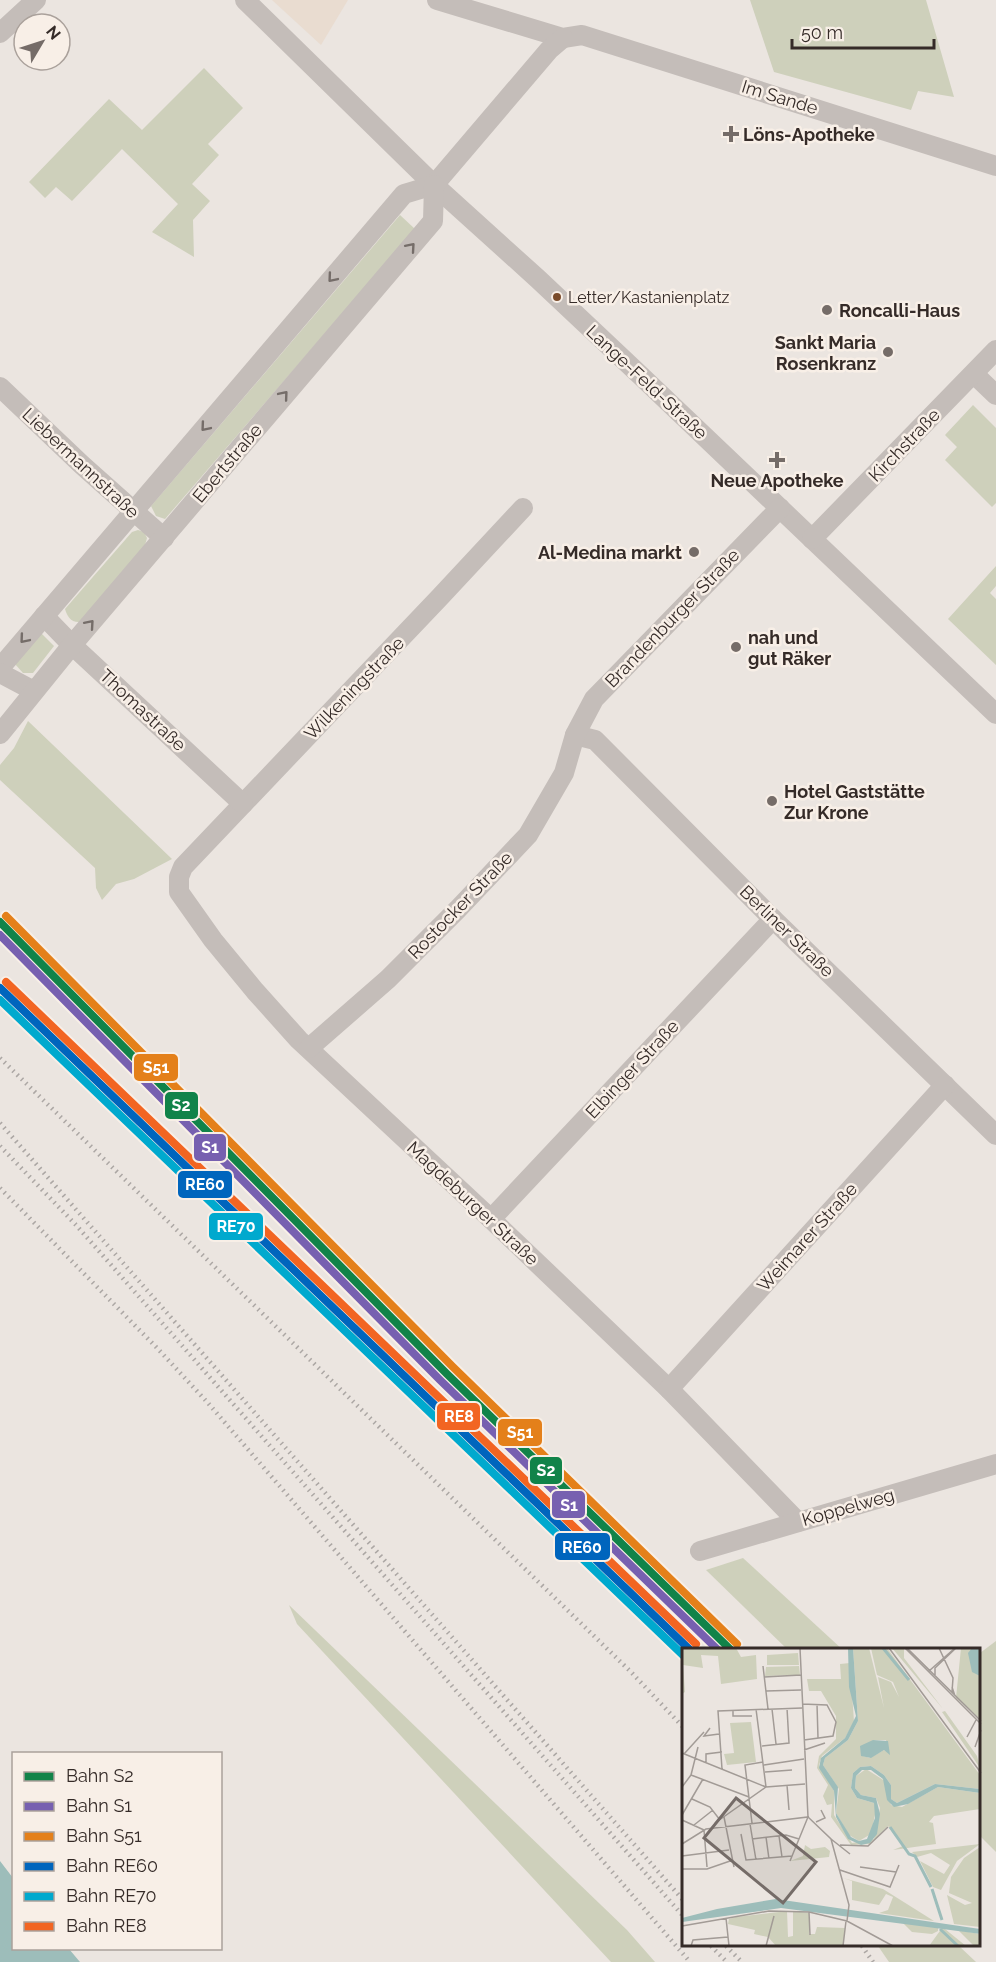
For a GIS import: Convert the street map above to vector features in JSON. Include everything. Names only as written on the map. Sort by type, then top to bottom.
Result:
[{"type":"street","points":[[0,33],[36,0]]},
{"type":"street","name":"Lange-Feld-Straße","points":[[245,0],[434,185],[538,279],[996,714]]},
{"type":"street","name":"Im Sande","points":[[437,0],[480,6],[563,38],[582,35],[996,166]]},
{"type":"street","points":[[0,668],[404,194],[434,185],[549,50],[563,38]]},
{"type":"street","name":"Ebertstraße","points":[[0,734],[72,645],[434,221],[434,185]]},
{"type":"street","name":"Kirchstraße","points":[[812,540],[996,350]]},
{"type":"street","points":[[974,374],[996,396]]},
{"type":"street","name":"Liebermannstraße","points":[[0,387],[133,512],[164,538]]},
{"type":"street","name":"Wilkeningstraße","points":[[183,867],[523,508]]},
{"type":"street","name":"Brandenburger Straße","points":[[575,735],[594,699],[780,508]]},
{"type":"street","name":"Thomastraße","points":[[44,616],[72,645],[243,804]]},
{"type":"street","points":[[0,673],[34,691]]},
{"type":"street","name":"Berliner Straße","points":[[575,735],[595,740],[773,919],[996,1135]]},
{"type":"street","name":"Rostocker Straße","points":[[309,1048],[388,979],[528,835],[564,773],[575,735]]},
{"type":"street","name":"Magdeburger Straße","points":[[183,867],[179,877],[179,892],[213,940],[255,991],[309,1048],[669,1389],[798,1522]]},
{"type":"street","name":"Elbinger Straße","points":[[491,1219],[773,919]]},
{"type":"street","name":"Weimarer Straße","points":[[669,1389],[945,1085]]},
{"type":"street","name":"Koppelweg","points":[[700,1551],[996,1464]]},
{"type":"green space","points":[[750,0],[926,0],[954,97],[918,91],[911,110],[774,72]]},
{"type":"green space","points":[[204,68],[243,108],[208,144],[219,155],[192,184],[210,201],[193,220],[194,257],[152,232],[178,204],[122,149],[72,201],[56,187],[45,198],[29,182],[109,99],[142,130]]},
{"type":"green space","points":[[400,215],[415,229],[165,519],[156,516],[151,506]]},
{"type":"green space","points":[[973,405],[996,428],[996,503],[992,507],[945,460],[957,447],[945,435]]},
{"type":"green space","points":[[138,530],[144,532],[147,538],[145,545],[80,622],[72,620],[65,609],[132,532]]},
{"type":"green space","points":[[996,566],[996,586],[990,593],[996,599],[996,665],[948,619]]},
{"type":"green space","points":[[40,632],[54,646],[33,673],[23,673],[15,664]]},
{"type":"green space","points":[[28,721],[172,859],[134,879],[116,884],[102,900],[96,888],[95,868],[0,780],[0,765],[14,748]]},
{"type":"green space","points":[[743,1558],[841,1648],[786,1648],[706,1570]]},
{"type":"green space","points":[[289,1605],[627,1930],[655,1962],[611,1962],[297,1624]]},
{"type":"green space","points":[[996,1641],[996,1852],[981,1837],[981,1652]]},
{"type":"green space","points":[[879,1947],[960,1947],[976,1962],[889,1962]]},
{"type":"shaded area","points":[[272,0],[348,0],[321,45]]},
{"type":"water","points":[[0,1861],[12,1877],[12,1950],[70,1950],[80,1962],[0,1962]]},
{"type":"railway","points":[[0,1058],[631,1672],[682,1726]]},
{"type":"railway","points":[[0,1123],[682,1899]]},
{"type":"railway","points":[[0,1146],[76,1225],[682,1915]]},
{"type":"railway","points":[[0,1188],[208,1403],[690,1962]]},
{"type":"railway","points":[[712,1947],[727,1962]]},
{"type":"railway","points":[[727,1947],[742,1962]]},
{"type":"railway","points":[[863,1947],[873,1962]]},
{"type":"rail line","name":"S51","points":[[6,916],[453,1367],[737,1644]]},
{"type":"rail line","name":"S2","points":[[0,922],[447,1374],[729,1648]]},
{"type":"rail line","name":"S1","points":[[0,935],[440,1380],[716,1648]]},
{"type":"rail line","name":"RE8","points":[[6,982],[696,1644]]},
{"type":"rail line","name":"RE60","points":[[0,988],[688,1648]]},
{"type":"rail line","name":"RE70","points":[[0,1000],[682,1654]]},
{"type":"place","name":"Löns-Apotheke","points":[[731,134]]},
{"type":"place","name":"Letter/Kastanienplatz","points":[[557,297]]},
{"type":"place","name":"Roncalli-Haus","points":[[827,310]]},
{"type":"place","name":"Sankt Maria Rosenkranz","points":[[888,352]]},
{"type":"place","name":"Neue Apotheke","points":[[777,460]]},
{"type":"place","name":"Al-Medina markt","points":[[694,552]]},
{"type":"place","name":"nah und gut Räker","points":[[736,647]]},
{"type":"place","name":"Hotel Gaststätte Zur Krone","points":[[772,801]]}]
